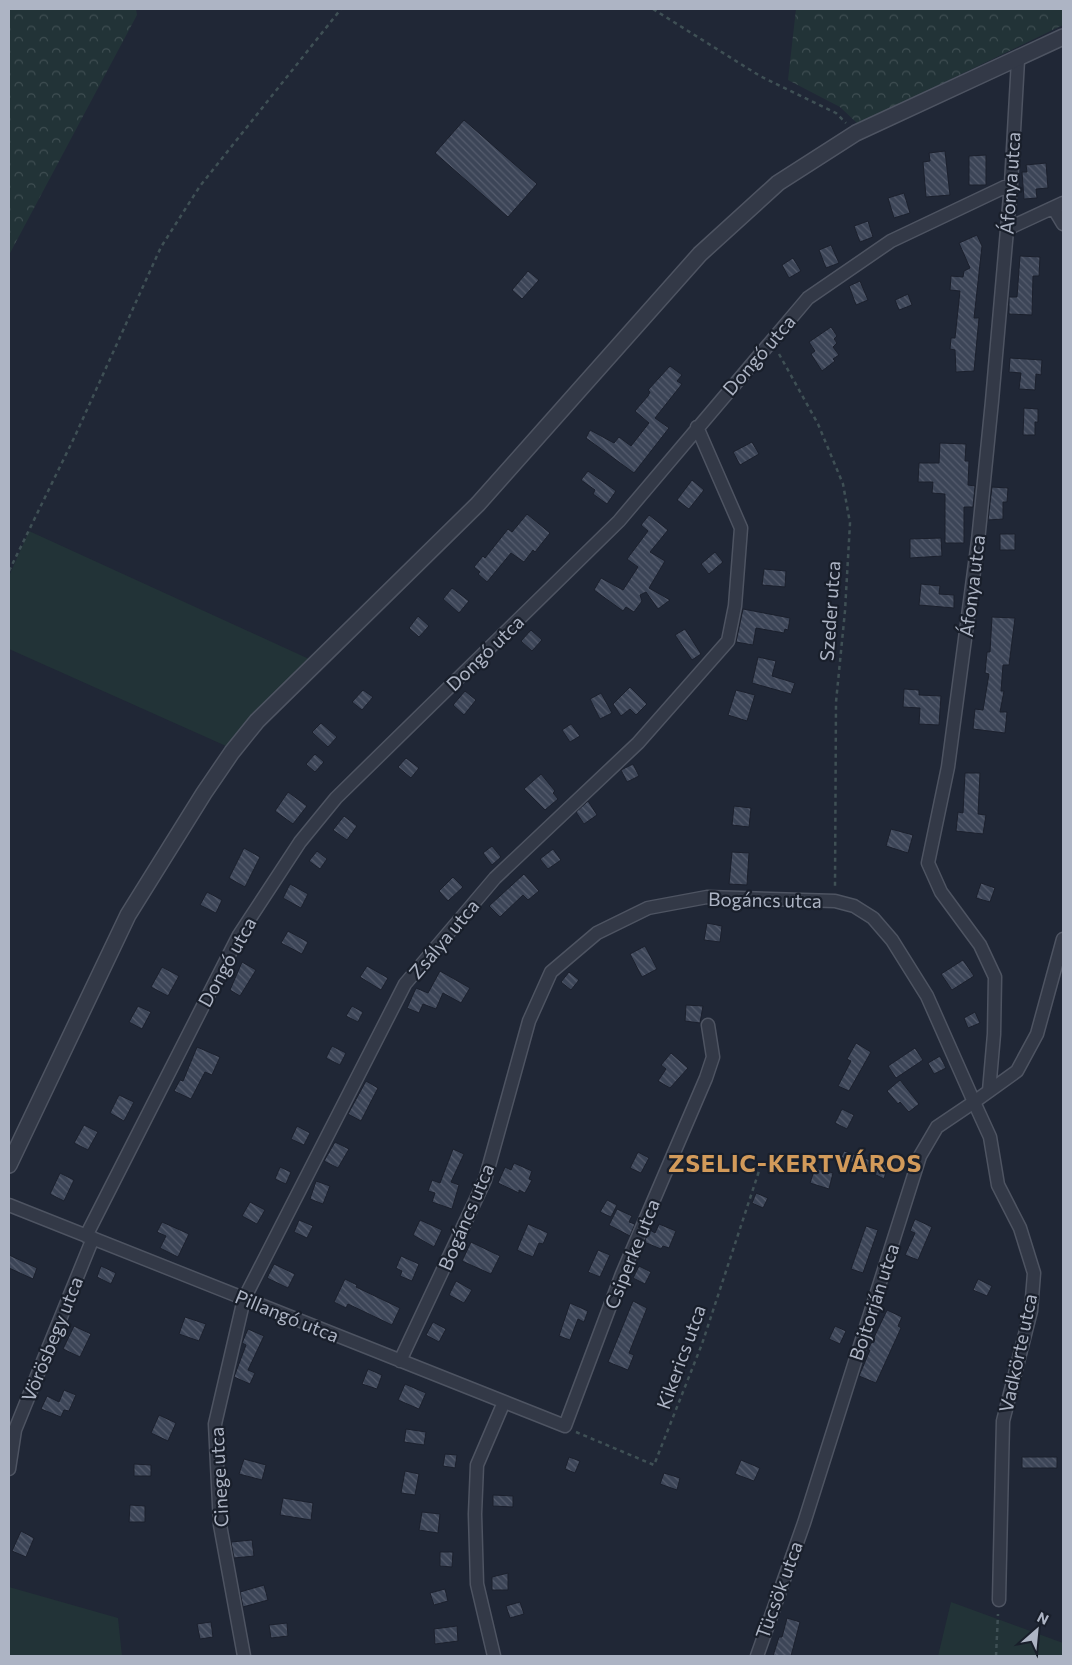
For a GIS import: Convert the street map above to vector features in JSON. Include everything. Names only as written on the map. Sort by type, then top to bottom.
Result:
[{"type":"street","points":[[9,1165],[128,915],[204,793],[257,721],[478,504],[700,254],[778,183],[856,133],[1018,60],[1063,37]]},
{"type":"street","name":"Áfonya utca","points":[[989,1091],[994,1034],[995,977],[980,945],[941,892],[928,863],[948,767],[962,666],[992,401],[1018,60]]},
{"type":"street","name":"Dongó utca","points":[[89,1237],[239,936],[300,842],[336,798],[619,521],[808,298],[891,241],[1010,184]]},
{"type":"street","points":[[1006,229],[1059,206],[1063,224]]},
{"type":"street","name":"Zsálya utca","points":[[244,1299],[405,984],[495,878],[638,743],[728,641],[735,606],[741,528],[718,471],[697,427]]},
{"type":"street","name":"Bogáncs utca","points":[[400,1361],[485,1180],[529,1021],[551,972],[597,933],[648,908],[708,897],[835,901],[854,906],[873,918],[892,940],[927,996],[974,1102]]},
{"type":"street","points":[[974,1102],[1017,1071],[1037,1034],[1063,939]]},
{"type":"street","name":"Csiperke utca","points":[[565,1426],[622,1274],[706,1078],[713,1057],[708,1025]]},
{"type":"street","name":"Bojtorján utca","points":[[804,1523],[920,1156],[937,1127],[974,1102]]},
{"type":"street","name":"Vadkörte utca","points":[[974,1102],[990,1137],[998,1184],[1020,1228],[1034,1273],[1031,1311],[1003,1422],[999,1600]]},
{"type":"street","name":"Pillangó utca","points":[[9,1205],[565,1426]]},
{"type":"street","name":"Vörösbegy utca","points":[[9,1469],[15,1430],[89,1237]]},
{"type":"street","name":"Cinege utca","points":[[244,1299],[215,1424],[220,1525],[244,1656]]},
{"type":"street","points":[[494,1656],[477,1584],[477,1465],[504,1402]]},
{"type":"street","name":"Tücsök utca","points":[[757,1656],[804,1523]]},
{"type":"path","points":[[9,571],[75,436],[161,247],[200,186],[341,9]]},
{"type":"path","points":[[654,9],[760,76],[836,113],[856,133]]},
{"type":"path","name":"Szeder utca","points":[[771,341],[818,424],[843,484],[850,523],[845,611],[836,702],[835,901]]},
{"type":"path","name":"Kikerics utca","points":[[565,1426],[654,1465],[702,1344],[761,1165]]},
{"type":"path","points":[[996,1656],[999,1600]]},
{"type":"green space","points":[[9,9],[136,9],[137,15],[9,255]]},
{"type":"green space","points":[[796,9],[1063,9],[1063,25],[858,124],[840,107],[788,80]]},
{"type":"green space","points":[[29,531],[309,659],[251,716],[226,746],[9,649],[9,576]]},
{"type":"green space","points":[[9,1587],[118,1618],[122,1656],[9,1656]]},
{"type":"green space","points":[[951,1602],[1063,1643],[1063,1656],[938,1656]]},
{"type":"building","points":[[464,120],[537,184],[508,217],[435,153]]},
{"type":"building","points":[[945,151],[950,195],[926,197],[923,162],[930,161],[929,153]]},
{"type":"building","points":[[986,155],[986,185],[969,185],[969,156]]},
{"type":"building","points":[[1046,163],[1048,188],[1036,189],[1037,198],[1024,199],[1022,172],[1027,172],[1026,165]]},
{"type":"building","points":[[904,193],[910,213],[894,218],[888,198]]},
{"type":"building","points":[[868,221],[873,237],[860,242],[854,226]]},
{"type":"building","points":[[977,235],[982,246],[974,318],[979,318],[974,371],[956,372],[955,350],[950,349],[951,338],[955,338],[960,291],[950,290],[951,276],[963,277],[964,271],[970,268],[959,243]]},
{"type":"building","points":[[831,245],[839,263],[826,268],[819,250]]},
{"type":"building","points":[[1020,256],[1040,257],[1039,276],[1033,276],[1032,315],[1009,314],[1009,297],[1017,297]]},
{"type":"building","points":[[793,258],[801,271],[789,278],[782,265]]},
{"type":"building","points":[[528,271],[539,280],[522,299],[512,290]]},
{"type":"building","points":[[860,281],[868,300],[856,305],[849,286]]},
{"type":"building","points":[[908,294],[912,305],[899,310],[895,300]]},
{"type":"building","points":[[831,327],[837,336],[834,339],[837,343],[833,347],[839,355],[833,359],[835,361],[822,371],[811,354],[815,351],[809,342]]},
{"type":"building","points":[[1010,358],[1042,360],[1041,375],[1036,374],[1035,390],[1019,389],[1021,373],[1009,372]]},
{"type":"building","points":[[670,366],[682,375],[677,381],[682,384],[655,418],[669,428],[634,473],[586,438],[590,430],[614,443],[619,437],[631,446],[649,423],[635,411],[648,396],[650,392],[648,390]]},
{"type":"building","points":[[1024,408],[1038,409],[1035,435],[1023,435]]},
{"type":"building","points":[[752,442],[759,454],[740,465],[733,452]]},
{"type":"building","points":[[940,443],[966,444],[965,461],[969,461],[968,485],[975,486],[973,507],[964,507],[964,543],[945,543],[945,494],[932,493],[933,482],[918,482],[919,463],[939,463]]},
{"type":"building","points":[[588,471],[616,491],[607,504],[593,494],[595,490],[581,480]]},
{"type":"building","points":[[692,480],[704,490],[689,509],[677,500]]},
{"type":"building","points":[[992,487],[1008,488],[1007,502],[1003,502],[1003,519],[988,520]]},
{"type":"building","points":[[527,514],[550,533],[535,552],[533,550],[524,562],[511,553],[487,582],[478,574],[480,572],[474,567],[483,556],[485,558],[508,529],[512,532]]},
{"type":"building","points":[[649,515],[668,530],[650,552],[665,561],[649,588],[670,600],[658,609],[646,592],[640,595],[642,601],[634,612],[626,607],[623,611],[594,590],[601,578],[623,590],[638,567],[627,559],[648,531],[641,525]]},
{"type":"building","points":[[1000,534],[1015,534],[1015,550],[1000,550]]},
{"type":"building","points":[[941,538],[942,556],[910,558],[910,539]]},
{"type":"building","points":[[715,552],[723,562],[709,574],[701,564]]},
{"type":"building","points":[[764,569],[786,571],[785,587],[762,585]]},
{"type":"building","points":[[921,584],[940,586],[939,594],[954,595],[954,608],[919,605]]},
{"type":"building","points":[[452,588],[469,601],[459,613],[443,599]]},
{"type":"building","points":[[743,609],[790,618],[788,630],[785,629],[784,633],[756,628],[753,645],[736,642]]},
{"type":"building","points":[[418,616],[429,626],[419,637],[409,628]]},
{"type":"building","points":[[992,617],[1015,618],[1009,665],[1003,665],[1001,691],[1004,691],[1000,712],[1007,712],[1005,733],[973,729],[975,709],[983,710],[989,674],[985,673],[987,652],[990,652]]},
{"type":"building","points":[[685,629],[701,654],[692,660],[675,635]]},
{"type":"building","points":[[531,630],[542,640],[532,651],[521,641]]},
{"type":"building","points":[[758,657],[776,661],[772,676],[795,683],[791,694],[752,683]]},
{"type":"building","points":[[630,687],[647,704],[636,715],[630,709],[621,716],[613,704]]},
{"type":"building","points":[[904,689],[919,690],[919,695],[941,696],[939,725],[919,724],[920,708],[903,707]]},
{"type":"building","points":[[363,690],[373,697],[362,710],[352,702]]},
{"type":"building","points":[[736,690],[755,695],[747,721],[728,715]]},
{"type":"building","points":[[465,691],[476,700],[464,715],[453,705]]},
{"type":"building","points":[[601,693],[612,713],[600,719],[590,699]]},
{"type":"building","points":[[321,723],[337,737],[328,747],[312,732]]},
{"type":"building","points":[[571,724],[580,736],[570,742],[562,730]]},
{"type":"building","points":[[315,754],[324,762],[315,772],[306,764]]},
{"type":"building","points":[[406,758],[419,768],[411,778],[398,767]]},
{"type":"building","points":[[633,764],[639,776],[627,782],[621,770]]},
{"type":"building","points":[[965,773],[980,773],[978,814],[986,815],[983,834],[956,831],[958,812],[963,813]]},
{"type":"building","points":[[541,774],[555,791],[553,793],[558,799],[545,810],[524,789]]},
{"type":"building","points":[[288,792],[307,806],[293,824],[275,811]]},
{"type":"building","points":[[588,801],[597,815],[584,824],[576,812]]},
{"type":"building","points":[[734,806],[751,808],[749,827],[732,825]]},
{"type":"building","points":[[344,816],[357,826],[347,840],[333,830]]},
{"type":"building","points":[[891,829],[913,835],[908,853],[886,846]]},
{"type":"building","points":[[492,846],[501,857],[492,865],[483,853]]},
{"type":"building","points":[[244,848],[260,857],[245,887],[229,878]]},
{"type":"building","points":[[553,849],[561,860],[548,869],[540,859]]},
{"type":"building","points":[[317,851],[327,859],[320,869],[309,861]]},
{"type":"building","points":[[732,852],[749,853],[747,885],[729,884]]},
{"type":"building","points":[[524,874],[539,891],[528,900],[523,895],[500,917],[489,906]]},
{"type":"building","points":[[453,877],[463,887],[448,901],[439,891]]},
{"type":"building","points":[[981,883],[995,888],[990,902],[976,898]]},
{"type":"building","points":[[290,884],[308,894],[301,908],[283,898]]},
{"type":"building","points":[[207,892],[222,900],[216,913],[200,905]]},
{"type":"building","points":[[707,923],[722,926],[720,942],[704,940]]},
{"type":"building","points":[[288,931],[308,942],[302,954],[281,943]]},
{"type":"building","points":[[645,946],[657,969],[642,977],[630,954]]},
{"type":"building","points":[[963,960],[974,976],[952,990],[941,974]]},
{"type":"building","points":[[242,962],[256,970],[240,996],[230,990]]},
{"type":"building","points":[[367,966],[388,978],[381,990],[360,977]]},
{"type":"building","points":[[162,967],[179,976],[168,996],[151,987]]},
{"type":"building","points":[[440,971],[470,988],[461,1003],[443,993],[436,1009],[423,1004],[419,1013],[407,1008],[416,988],[428,993]]},
{"type":"building","points":[[569,972],[579,980],[571,990],[561,982]]},
{"type":"building","points":[[686,1005],[703,1006],[700,1023],[685,1021]]},
{"type":"building","points":[[138,1006],[151,1012],[142,1029],[129,1022]]},
{"type":"building","points":[[352,1006],[363,1012],[358,1022],[346,1016]]},
{"type":"building","points":[[975,1012],[980,1023],[968,1028],[964,1018]]},
{"type":"building","points":[[856,1043],[871,1052],[849,1091],[838,1086],[851,1061],[847,1059]]},
{"type":"building","points":[[332,1046],[346,1053],[340,1065],[326,1058]]},
{"type":"building","points":[[197,1047],[220,1057],[212,1075],[205,1072],[191,1099],[174,1091],[180,1080],[183,1081]]},
{"type":"building","points":[[915,1048],[923,1060],[896,1078],[888,1066]]},
{"type":"building","points":[[671,1053],[688,1068],[670,1088],[658,1081],[666,1069],[661,1065]]},
{"type":"building","points":[[940,1056],[946,1068],[934,1074],[928,1063]]},
{"type":"building","points":[[900,1080],[919,1104],[909,1112],[900,1102],[898,1104],[887,1091]]},
{"type":"building","points":[[366,1081],[378,1088],[361,1121],[348,1114]]},
{"type":"building","points":[[119,1095],[134,1102],[124,1121],[110,1113]]},
{"type":"building","points":[[842,1109],[854,1115],[847,1129],[835,1123]]},
{"type":"building","points":[[84,1125],[98,1132],[88,1150],[74,1143]]},
{"type":"building","points":[[297,1126],[310,1133],[304,1145],[291,1139]]},
{"type":"building","points":[[335,1142],[349,1149],[338,1168],[324,1161]]},
{"type":"building","points":[[453,1149],[464,1154],[451,1182],[459,1185],[452,1209],[432,1202],[435,1193],[428,1191],[432,1180],[440,1183]]},
{"type":"building","points":[[844,1151],[888,1166],[884,1179],[841,1157]]},
{"type":"building","points":[[638,1152],[649,1158],[641,1173],[630,1168]]},
{"type":"building","points":[[514,1163],[532,1171],[529,1179],[532,1180],[525,1193],[519,1190],[519,1193],[498,1183],[505,1167],[511,1170]]},
{"type":"building","points":[[280,1167],[291,1172],[286,1184],[275,1179]]},
{"type":"building","points":[[815,1168],[833,1173],[829,1189],[810,1183]]},
{"type":"building","points":[[60,1173],[74,1180],[64,1201],[50,1194]]},
{"type":"building","points":[[316,1181],[330,1186],[323,1204],[310,1199]]},
{"type":"building","points":[[756,1193],[768,1198],[763,1208],[752,1203]]},
{"type":"building","points":[[607,1200],[617,1205],[611,1217],[600,1212]]},
{"type":"building","points":[[250,1202],[265,1210],[257,1224],[242,1216]]},
{"type":"building","points":[[617,1209],[632,1216],[629,1222],[635,1224],[630,1236],[609,1225]]},
{"type":"building","points":[[915,1219],[932,1227],[918,1260],[905,1255],[915,1233],[910,1231]]},
{"type":"building","points":[[299,1220],[313,1226],[307,1238],[294,1232]]},
{"type":"building","points":[[420,1220],[442,1230],[434,1247],[413,1235]]},
{"type":"building","points":[[162,1222],[189,1234],[178,1257],[160,1248],[166,1236],[157,1232]]},
{"type":"building","points":[[528,1224],[548,1233],[543,1244],[539,1243],[533,1257],[517,1250]]},
{"type":"building","points":[[659,1224],[676,1231],[669,1248],[663,1246],[661,1249],[644,1242],[650,1230],[655,1233]]},
{"type":"building","points":[[866,1226],[878,1230],[863,1273],[851,1269]]},
{"type":"building","points":[[471,1242],[500,1256],[491,1274],[462,1261]]},
{"type":"building","points":[[598,1250],[610,1255],[600,1277],[588,1272]]},
{"type":"building","points":[[9,1255],[37,1268],[33,1279],[9,1268]]},
{"type":"building","points":[[401,1256],[419,1264],[412,1281],[400,1276],[402,1271],[396,1268]]},
{"type":"building","points":[[274,1264],[295,1274],[288,1288],[267,1278]]},
{"type":"building","points":[[101,1266],[116,1273],[111,1284],[97,1277]]},
{"type":"building","points":[[639,1266],[651,1272],[645,1284],[633,1278]]},
{"type":"building","points":[[345,1279],[357,1285],[356,1287],[400,1308],[392,1325],[348,1304],[346,1308],[334,1302]]},
{"type":"building","points":[[978,1279],[992,1286],[987,1296],[973,1290]]},
{"type":"building","points":[[456,1281],[472,1290],[464,1303],[449,1295]]},
{"type":"building","points":[[633,1301],[647,1308],[629,1353],[634,1355],[628,1370],[608,1362]]},
{"type":"building","points":[[570,1303],[588,1311],[584,1322],[578,1319],[570,1340],[559,1336]]},
{"type":"building","points":[[887,1310],[902,1317],[898,1326],[901,1328],[876,1383],[859,1376],[870,1350],[868,1350]]},
{"type":"building","points":[[185,1317],[206,1324],[199,1341],[179,1334]]},
{"type":"building","points":[[433,1322],[446,1329],[439,1342],[426,1335]]},
{"type":"building","points":[[74,1326],[91,1334],[80,1357],[63,1349]]},
{"type":"building","points":[[835,1326],[846,1331],[840,1344],[829,1339]]},
{"type":"building","points":[[248,1329],[264,1336],[248,1370],[255,1373],[250,1384],[234,1377],[246,1345],[242,1343]]},
{"type":"building","points":[[368,1369],[382,1375],[377,1389],[362,1384]]},
{"type":"building","points":[[405,1384],[426,1393],[419,1409],[398,1400]]},
{"type":"building","points":[[64,1390],[76,1395],[69,1411],[64,1410],[61,1417],[41,1409],[47,1396],[59,1402]]},
{"type":"building","points":[[159,1415],[176,1423],[168,1441],[151,1433]]},
{"type":"building","points":[[406,1429],[426,1432],[424,1445],[404,1442]]},
{"type":"building","points":[[445,1454],[457,1455],[455,1468],[443,1466]]},
{"type":"building","points":[[569,1457],[580,1461],[575,1473],[565,1469]]},
{"type":"building","points":[[1022,1457],[1057,1457],[1057,1468],[1022,1468]]},
{"type":"building","points":[[244,1459],[266,1465],[262,1480],[239,1474]]},
{"type":"building","points":[[741,1460],[760,1468],[754,1481],[735,1474]]},
{"type":"building","points":[[134,1464],[151,1465],[151,1476],[134,1476]]},
{"type":"building","points":[[405,1471],[419,1474],[415,1495],[401,1493]]},
{"type":"building","points":[[664,1473],[680,1478],[677,1490],[660,1484]]},
{"type":"building","points":[[493,1495],[513,1496],[513,1507],[493,1506]]},
{"type":"building","points":[[283,1498],[313,1503],[311,1520],[280,1515]]},
{"type":"building","points":[[130,1505],[145,1506],[145,1522],[129,1522]]},
{"type":"building","points":[[422,1512],[440,1514],[438,1533],[419,1530]]},
{"type":"building","points":[[21,1531],[34,1538],[26,1557],[12,1551]]},
{"type":"building","points":[[252,1540],[254,1556],[234,1558],[231,1542]]},
{"type":"building","points":[[440,1552],[453,1552],[452,1567],[440,1566]]},
{"type":"building","points":[[508,1573],[508,1590],[492,1590],[492,1577]]},
{"type":"building","points":[[264,1585],[268,1600],[243,1607],[240,1592]]},
{"type":"building","points":[[445,1589],[448,1601],[434,1605],[430,1593]]},
{"type":"building","points":[[520,1602],[524,1614],[510,1618],[506,1606]]},
{"type":"building","points":[[787,1618],[800,1622],[791,1656],[773,1656],[779,1637],[782,1637]]},
{"type":"building","points":[[211,1622],[213,1637],[200,1639],[197,1624]]},
{"type":"building","points":[[287,1623],[288,1636],[271,1638],[269,1625]]},
{"type":"building","points":[[457,1626],[458,1641],[435,1644],[434,1629]]},
{"type":"district","name":"ZSELIC-KERTVÁROS","points":[[795,1164]]}]
